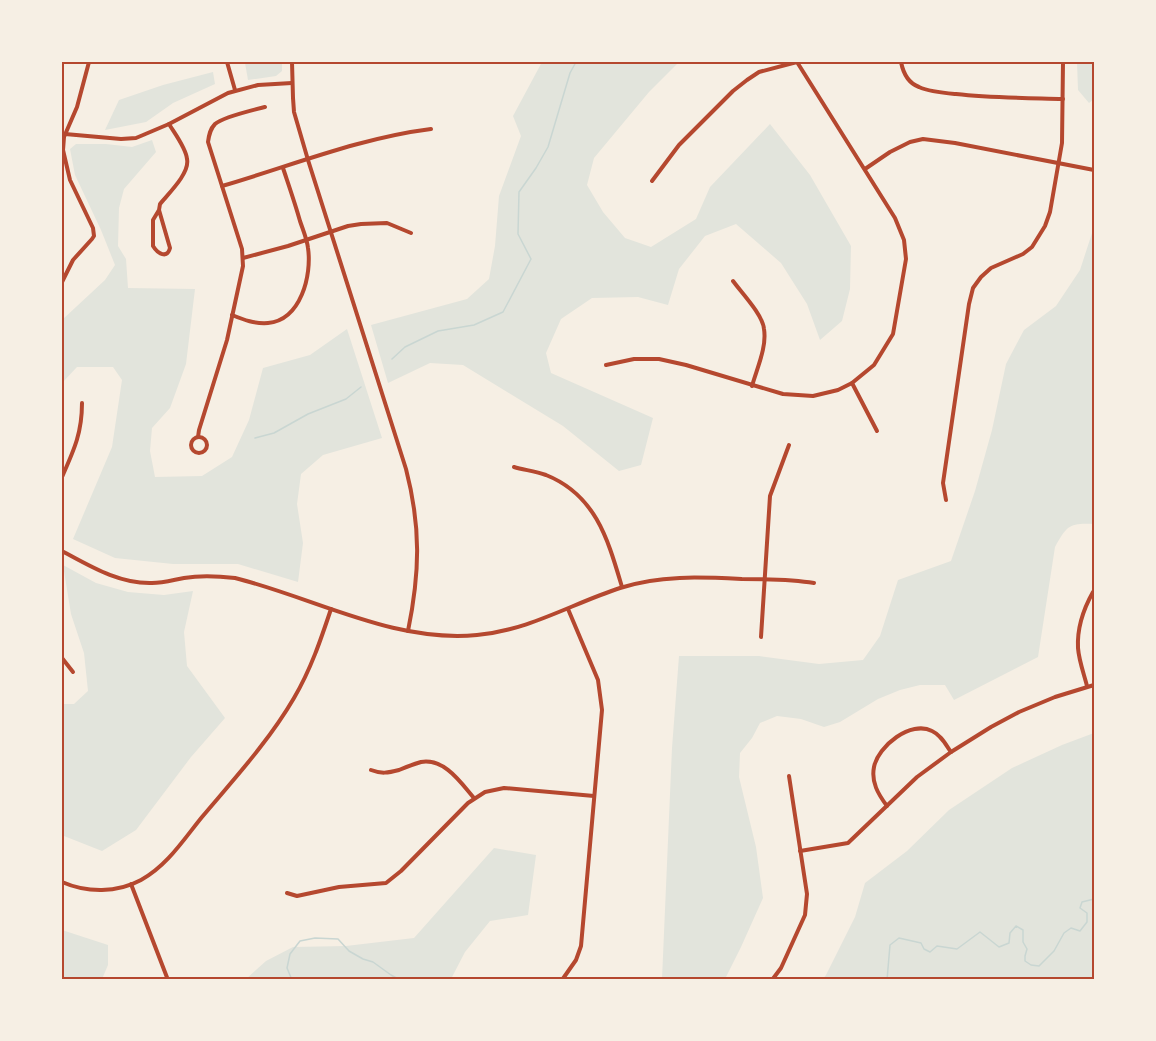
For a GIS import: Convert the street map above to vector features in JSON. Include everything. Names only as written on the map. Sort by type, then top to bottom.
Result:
[{"type":"street","points":[[62,282],[73,260],[92,239],[94,232],[70,180],[63,150],[65,134],[77,107],[89,62]]},
{"type":"street","points":[[227,62],[235,90]]},
{"type":"street","points":[[292,62],[294,112],[406,470],[414,504],[418,544],[408,631]]},
{"type":"street","points":[[606,365],[634,359],[659,359],[783,394],[813,396],[838,390],[852,383],[874,365],[892,334],[906,259],[904,240],[895,218],[797,62],[759,72],[733,91],[679,145],[652,182]]},
{"type":"street","points":[[901,62],[907,77],[920,88],[987,97],[1063,99]]},
{"type":"street","points":[[945,500],[943,483],[973,288],[991,268],[1023,254],[1032,247],[1040,237],[1050,212],[1062,143],[1063,62]]},
{"type":"street","points":[[65,134],[136,138],[235,90],[292,83]]},
{"type":"street","points":[[198,437],[227,340],[243,266],[242,249],[208,142],[210,131],[221,120],[265,107]]},
{"type":"street","points":[[159,210],[171,248],[165,255],[155,250],[152,243],[153,220],[160,204],[184,174],[188,165],[186,155],[169,124]]},
{"type":"street","points":[[222,186],[376,139],[431,129]]},
{"type":"street","points":[[865,169],[890,152],[922,139],[1095,170]]},
{"type":"street","points":[[232,315],[249,322],[276,322],[288,315],[297,303],[305,282],[308,247],[283,168]]},
{"type":"street","points":[[243,258],[348,226],[387,223],[411,233]]},
{"type":"street","points":[[733,281],[755,309],[765,327],[764,341],[752,386]]},
{"type":"street","points":[[852,383],[877,431]]},
{"type":"street","points":[[62,477],[80,431],[82,403]]},
{"type":"street","points":[[198,437],[203,438],[207,445],[205,449],[198,452],[191,446],[193,438],[198,437]]},
{"type":"street","points":[[761,637],[770,496],[789,445]]},
{"type":"street","points":[[514,467],[557,480],[581,498],[604,532],[622,587]]},
{"type":"street","points":[[62,552],[125,580],[152,583],[198,576],[221,576],[246,581],[388,627],[457,636],[495,633],[536,622],[622,587],[644,581],[670,578],[765,579],[814,584]]},
{"type":"street","points":[[1087,686],[1078,650],[1078,640],[1084,608],[1093,592]]},
{"type":"street","points":[[62,882],[90,890],[112,889],[131,884],[150,874],[170,856],[274,730],[306,675],[319,646],[331,609]]},
{"type":"street","points":[[562,980],[576,960],[582,946],[602,710],[598,681],[568,609]]},
{"type":"street","points":[[62,658],[73,672]]},
{"type":"street","points":[[800,851],[848,843],[917,777],[951,752],[1019,712],[1055,697],[1095,685]]},
{"type":"street","points":[[887,806],[878,795],[873,775],[876,761],[883,748],[909,730],[922,728],[933,731],[951,752]]},
{"type":"street","points":[[371,770],[388,773],[424,762],[441,765],[455,775],[474,798]]},
{"type":"street","points":[[772,980],[781,968],[805,915],[807,894],[789,776]]},
{"type":"street","points":[[287,893],[297,896],[339,887],[386,883],[474,798],[485,792],[504,788],[594,796]]},
{"type":"street","points":[[131,884],[168,980]]},
{"type":"shaded area","points":[[282,62],[282,71],[276,76],[248,80],[245,63]]},
{"type":"shaded area","points":[[542,62],[679,62],[649,92],[594,158],[587,185],[603,212],[625,238],[651,247],[696,219],[710,187],[770,124],[810,175],[851,246],[850,289],[842,321],[820,340],[807,304],[781,263],[736,224],[705,236],[679,269],[668,305],[638,297],[592,298],[561,319],[546,353],[551,373],[653,418],[641,465],[619,471],[563,426],[463,365],[430,363],[388,383],[371,325],[467,299],[489,279],[495,246],[499,196],[521,136],[513,116]]},
{"type":"shaded area","points":[[1077,62],[1094,62],[1094,99],[1089,103],[1078,90]]},
{"type":"shaded area","points":[[213,72],[215,84],[173,103],[146,122],[105,130],[119,100],[163,85]]},
{"type":"shaded area","points":[[152,140],[156,152],[124,189],[119,208],[118,246],[126,259],[128,288],[195,289],[186,364],[170,408],[152,428],[150,451],[155,477],[202,476],[232,457],[249,420],[263,368],[310,355],[347,329],[382,438],[323,455],[301,474],[297,504],[303,543],[298,582],[238,564],[173,564],[115,558],[73,539],[112,447],[122,380],[113,367],[77,367],[62,383],[62,320],[105,280],[115,265],[75,175],[70,149],[76,144],[132,147]]},
{"type":"shaded area","points":[[1094,227],[1094,524],[1079,524],[1070,527],[1055,547],[1038,657],[954,700],[945,685],[920,685],[878,699],[840,722],[824,727],[801,719],[777,716],[760,723],[740,753],[739,777],[756,847],[763,898],[725,979],[662,979],[672,748],[679,656],[759,656],[819,664],[863,660],[880,636],[898,580],[951,561],[975,491],[992,430],[1006,364],[1024,330],[1056,306],[1080,270]]},
{"type":"shaded area","points":[[63,565],[96,583],[128,592],[164,595],[193,591],[184,632],[187,666],[225,718],[191,757],[136,830],[102,851],[64,836],[62,833],[62,704],[74,704],[88,691],[84,653],[71,614]]},
{"type":"shaded area","points":[[1094,733],[1094,979],[823,979],[855,917],[865,883],[907,851],[949,810],[1012,768]]},
{"type":"shaded area","points":[[494,848],[536,855],[528,915],[490,921],[465,952],[451,979],[246,979],[266,961],[293,947],[346,946],[414,938]]},
{"type":"shaded area","points":[[62,930],[108,945],[108,965],[102,979],[62,979]]},
{"type":"waterway","points":[[392,359],[405,347],[438,331],[474,325],[503,312],[531,259],[518,234],[519,192],[548,147],[570,73],[576,62]]},
{"type":"waterway","points":[[255,438],[274,433],[308,414],[346,399],[361,387]]},
{"type":"waterway","points":[[887,980],[890,945],[899,938],[921,943],[924,949],[930,952],[937,946],[957,949],[980,932],[999,947],[1009,943],[1010,933],[1016,926],[1023,930],[1023,942],[1027,949],[1025,961],[1039,966],[1054,951],[1064,933],[1071,928],[1080,931],[1087,922],[1087,913],[1080,908],[1082,902],[1094,899]]},
{"type":"waterway","points":[[292,980],[287,968],[290,954],[300,941],[315,938],[338,939],[349,951],[373,962],[400,980]]}]
